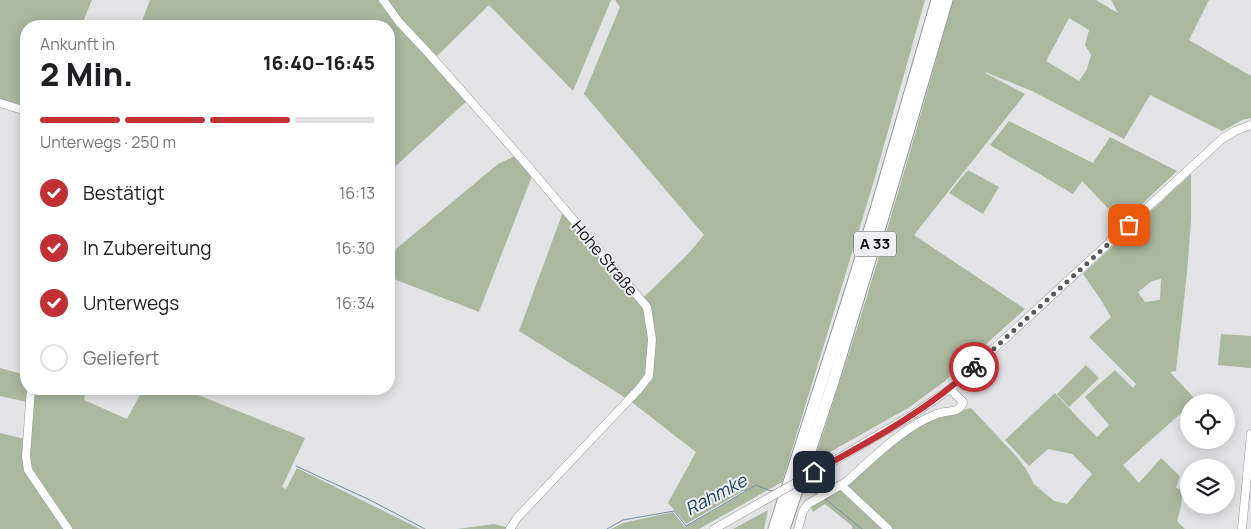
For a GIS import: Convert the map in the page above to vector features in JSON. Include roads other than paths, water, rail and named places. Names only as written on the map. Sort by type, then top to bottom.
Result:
[{"type":"highway","name":"A 33","points":[[784,529],[792,490],[937,0]]},
{"type":"highway","name":"A 33","points":[[774,529],[792,490],[847,335],[947,0]]},
{"type":"street","name":"Hohe Straße","points":[[382,0],[399,22],[534,173],[647,307],[652,339],[649,376],[639,389],[516,518],[510,529]]},
{"type":"street","points":[[0,104],[20,109]]},
{"type":"street","points":[[714,529],[912,415],[950,389],[1222,139],[1235,131],[1251,125]]},
{"type":"street","points":[[798,529],[803,511],[808,504],[847,481],[908,430],[940,412],[952,412],[962,406],[963,402],[950,389]]},
{"type":"street","points":[[31,395],[26,456],[28,470],[68,529]]},
{"type":"street","points":[[1242,529],[1251,434]]},
{"type":"street","points":[[841,485],[888,529]]},
{"type":"waterway","points":[[296,466],[370,500],[425,529]]},
{"type":"waterway","name":"Rahmke","points":[[607,529],[623,520],[674,511],[686,526],[756,485],[774,491]]},
{"type":"waterway","name":"Rahmke","points":[[801,492],[819,494]]},
{"type":"waterway","name":"Rahmke","points":[[824,498],[862,529]]}]
